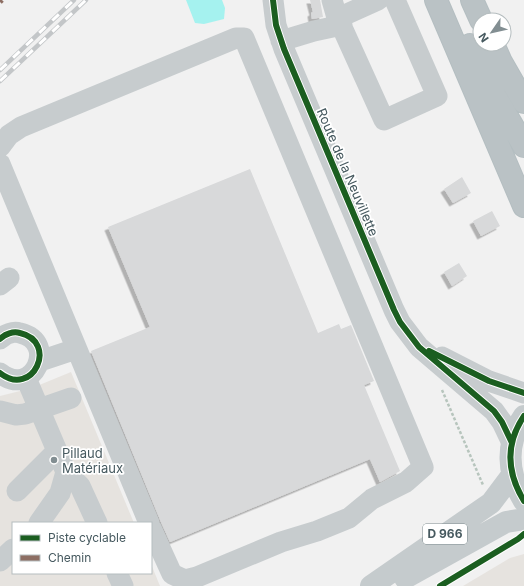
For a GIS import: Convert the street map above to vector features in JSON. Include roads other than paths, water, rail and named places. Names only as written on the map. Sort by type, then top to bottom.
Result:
[{"type":"highway","points":[[436,0],[524,206]]},
{"type":"highway","points":[[450,0],[466,38],[495,96],[524,146]]},
{"type":"highway","points":[[472,0],[478,12]]},
{"type":"highway","points":[[488,0],[493,12]]},
{"type":"highway","points":[[512,51],[524,73]]},
{"type":"highway","points":[[497,52],[524,102]]},
{"type":"main road","points":[[524,416],[518,425],[512,443],[510,459],[512,475],[524,501]]},
{"type":"main road","name":"D 966","points":[[371,586],[491,503],[512,475]]},
{"type":"main road","name":"D 966","points":[[390,586],[506,522],[524,518]]},
{"type":"street","name":"Route de la Neuvillette","points":[[274,0],[276,26],[281,41],[400,322],[419,347],[494,411],[502,422],[512,443]]},
{"type":"street","points":[[281,41],[314,31],[337,14],[378,0]]},
{"type":"street","points":[[337,14],[384,120],[437,96],[395,0]]},
{"type":"street","points":[[0,147],[9,134],[21,127],[236,38],[244,38],[423,467],[406,482],[372,499],[349,518],[317,531],[281,542],[197,577],[185,580],[172,574],[152,530]]},
{"type":"street","points":[[0,164],[149,522]]},
{"type":"street","points":[[0,339],[9,333],[17,332],[25,334],[32,338],[40,353],[40,361],[37,368],[33,374],[26,378],[12,380],[0,374]]},
{"type":"street","name":"Route de la Neuvillette","points":[[419,347],[489,381],[524,393]]},
{"type":"street","points":[[40,361],[76,349]]},
{"type":"street","points":[[26,378],[66,472],[80,486],[97,522]]},
{"type":"street","points":[[0,411],[16,415],[25,414],[71,398]]},
{"type":"street","points":[[17,491],[57,451]]},
{"type":"street","points":[[40,522],[60,493],[66,472]]},
{"type":"street","points":[[0,561],[12,550]]},
{"type":"street","points":[[118,574],[123,586]]},
{"type":"water","points":[[186,0],[222,0],[225,8],[224,19],[204,24],[195,23]]},
{"type":"railway","points":[[0,70],[74,0]]},
{"type":"railway","points":[[0,81],[86,0]]},
{"type":"place","name":"Pillaud Matériaux","points":[[54,460]]}]
